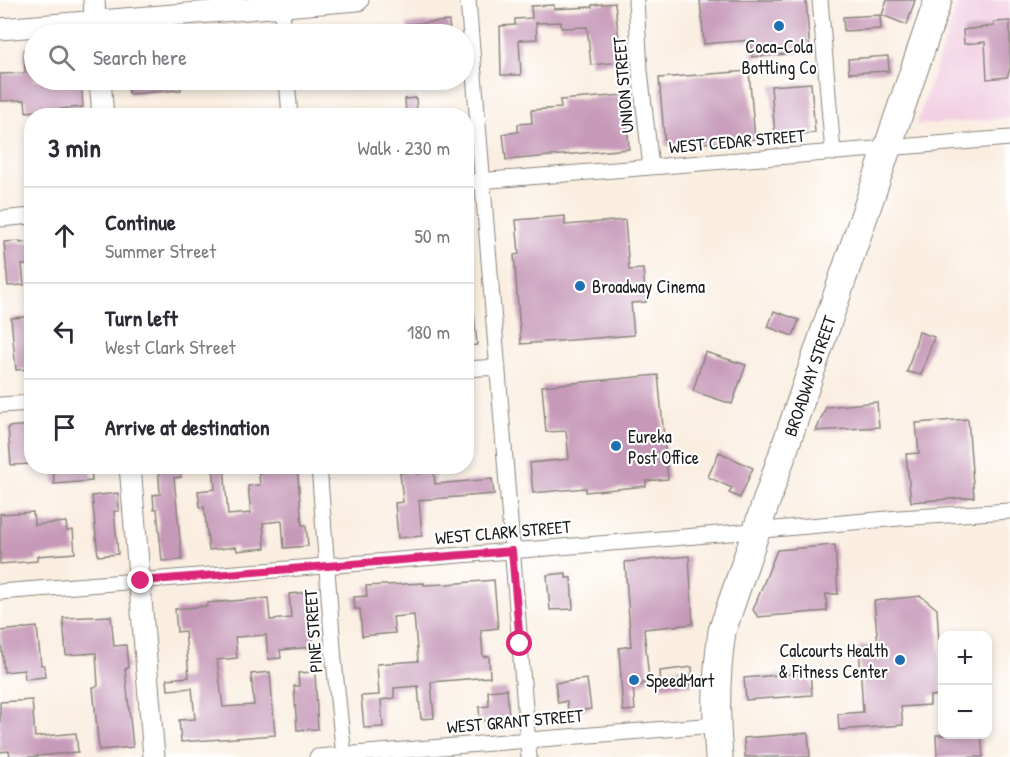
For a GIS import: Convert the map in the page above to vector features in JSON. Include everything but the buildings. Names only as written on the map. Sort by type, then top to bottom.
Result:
[{"type":"highway","name":"BROADWAY STREET","points":[[719,757],[716,683],[722,631],[938,0]]},
{"type":"street","points":[[94,0],[96,24]]},
{"type":"street","points":[[126,24],[282,3],[358,0]]},
{"type":"street","points":[[468,0],[470,24]]},
{"type":"street","name":"UNION STREET","points":[[636,0],[640,71],[651,167]]},
{"type":"street","points":[[820,0],[833,153]]},
{"type":"street","points":[[282,3],[283,24]]},
{"type":"street","points":[[0,29],[24,29]]},
{"type":"street","points":[[474,72],[529,757]]},
{"type":"street","points":[[101,90],[102,108]]},
{"type":"street","points":[[288,90],[289,108]]},
{"type":"street","name":"WEST CEDAR STREET","points":[[474,181],[1010,138]]},
{"type":"street","points":[[0,219],[24,217]]},
{"type":"street","points":[[474,368],[498,367]]},
{"type":"street","points":[[0,405],[24,404]]},
{"type":"street","points":[[131,474],[154,757]]},
{"type":"street","name":"PINE STREET","points":[[320,474],[334,661],[344,756]]},
{"type":"street","name":"WEST CLARK STREET","points":[[0,592],[1010,511]]},
{"type":"street","name":"WEST GRANT STREET","points":[[317,757],[716,725]]},
{"type":"shaded area","points":[[959,0],[1010,0],[1010,118],[916,125]]},
{"type":"place","name":"Coca-Cola Bottling Co","points":[[779,26]]},
{"type":"place","name":"Broadway Cinema","points":[[580,286]]},
{"type":"place","name":"Eureka Post Office","points":[[616,446]]},
{"type":"place","name":"Calcourts Health & Fitness Center","points":[[900,660]]},
{"type":"place","name":"SpeedMart","points":[[634,680]]},
{"type":"route","points":[[141,581],[512,551],[520,644]]}]
